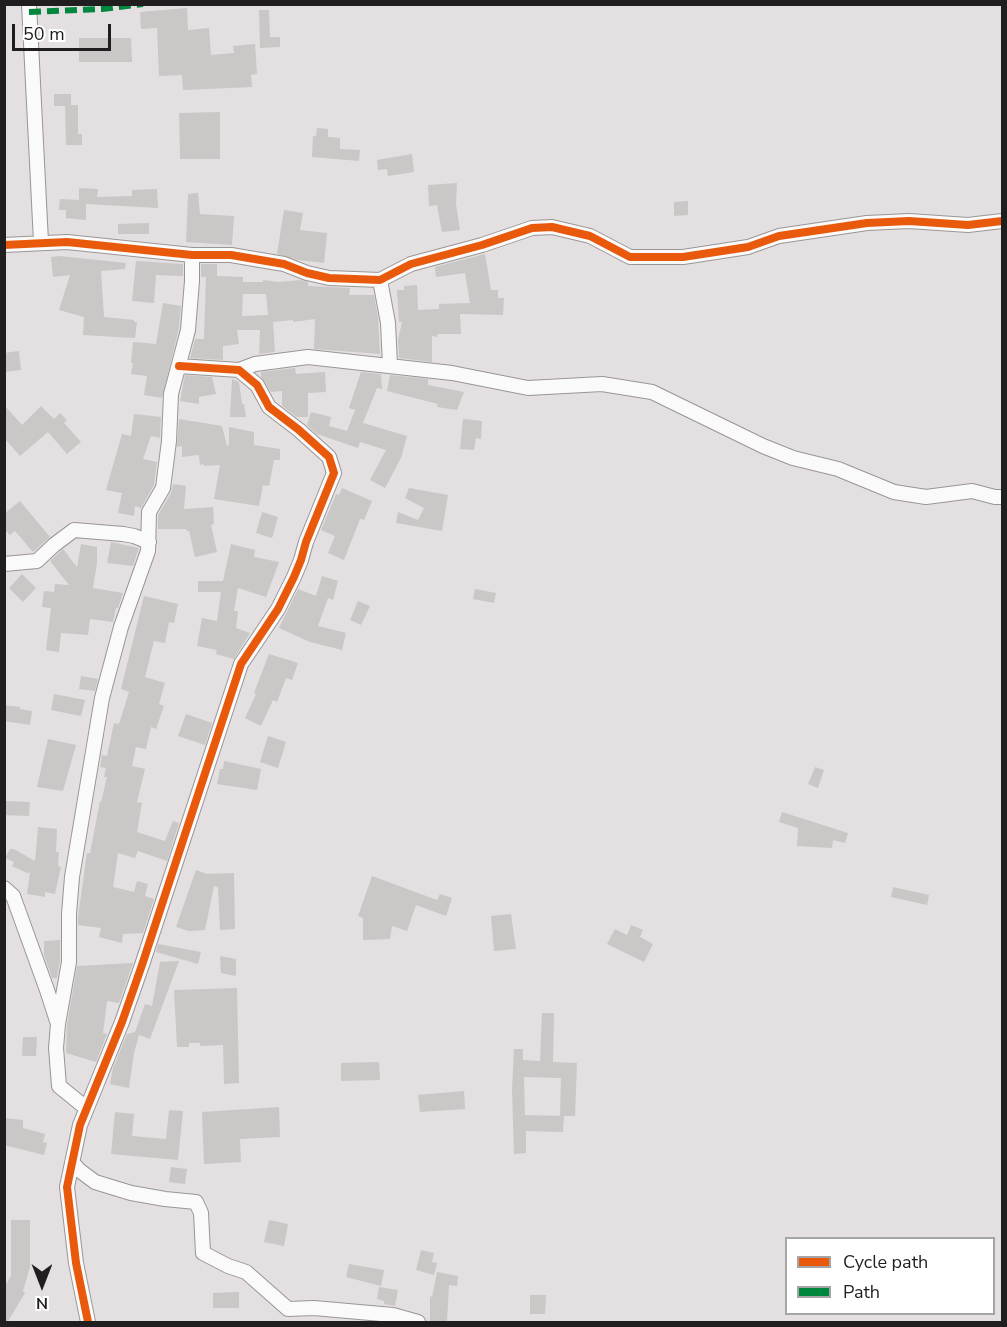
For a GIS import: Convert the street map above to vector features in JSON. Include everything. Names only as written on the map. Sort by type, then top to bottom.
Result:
[{"type":"street","points":[[29,4],[41,242]]},
{"type":"street","points":[[4,244],[67,242],[192,255],[231,255],[284,264],[329,278],[380,280],[411,264],[482,245],[532,228],[552,227],[590,236],[630,257],[683,257],[748,247],[779,236],[867,223],[909,221],[968,225],[1002,222]]},
{"type":"street","points":[[86,1108],[59,1086],[56,1048],[69,962],[72,877],[102,698],[122,627],[148,552],[149,512],[163,488],[170,441],[171,394],[188,330],[192,255]]},
{"type":"street","points":[[380,280],[388,323],[390,365]]},
{"type":"street","points":[[179,366],[239,370],[255,364],[308,357],[452,373],[528,388],[602,384],[651,392],[763,446],[793,458],[838,469],[894,492],[926,497],[972,491],[995,497],[1002,496]]},
{"type":"street","points":[[88,1323],[76,1263],[67,1187],[80,1125],[122,1022],[142,965],[241,664],[278,609],[294,577],[334,473],[329,457],[269,407],[257,385],[239,370]]},
{"type":"street","points":[[4,564],[37,561],[74,531],[123,534],[149,542]]},
{"type":"street","points":[[4,888],[13,896],[48,990],[58,1024]]},
{"type":"street","points":[[72,1162],[95,1182],[131,1193],[196,1202],[201,1213],[203,1253],[246,1272],[288,1309],[314,1308],[393,1315],[418,1323]]},
{"type":"building","points":[[187,8],[188,30],[209,28],[211,55],[234,53],[233,46],[255,44],[257,74],[251,75],[252,87],[183,90],[182,75],[159,76],[157,28],[141,29],[140,12]]},
{"type":"building","points":[[259,10],[269,10],[270,37],[280,37],[280,47],[260,48]]},
{"type":"building","points":[[79,38],[131,38],[132,62],[79,62]]},
{"type":"building","points":[[54,94],[71,94],[71,105],[78,105],[78,134],[82,134],[82,145],[66,145],[65,106],[54,106]]},
{"type":"building","points":[[220,112],[220,159],[180,159],[179,113]]},
{"type":"building","points":[[317,128],[328,129],[328,137],[340,138],[340,149],[360,150],[359,161],[312,157],[313,136],[316,136]]},
{"type":"building","points":[[412,154],[414,172],[388,176],[387,169],[378,170],[377,160]]},
{"type":"building","points":[[457,183],[456,204],[460,230],[442,232],[437,205],[429,206],[428,185]]},
{"type":"building","points":[[79,188],[98,189],[97,197],[132,196],[132,190],[157,189],[158,208],[86,204],[86,220],[66,218],[66,210],[59,210],[60,199],[79,200]]},
{"type":"building","points":[[198,193],[200,214],[234,216],[232,245],[186,242],[188,194]]},
{"type":"building","points":[[688,201],[688,215],[674,216],[674,202]]},
{"type":"building","points":[[284,210],[303,213],[300,230],[327,233],[324,263],[298,260],[277,254]]},
{"type":"building","points":[[149,223],[149,234],[118,234],[118,224]]},
{"type":"building","points":[[485,254],[491,290],[498,290],[498,298],[504,298],[503,315],[460,314],[461,334],[432,336],[432,362],[399,358],[398,340],[402,322],[399,322],[397,290],[404,290],[404,286],[417,285],[418,310],[439,309],[439,304],[470,303],[465,273],[436,277],[435,267]]},
{"type":"building","points":[[51,257],[126,263],[125,269],[101,271],[104,317],[137,322],[135,338],[83,335],[84,317],[59,310],[70,275],[53,277]]},
{"type":"building","points":[[136,261],[183,264],[183,276],[156,275],[154,303],[132,301]]},
{"type":"building","points":[[201,264],[217,264],[217,276],[243,277],[243,282],[301,280],[308,282],[308,286],[350,288],[349,295],[374,295],[380,354],[314,349],[315,319],[273,322],[275,352],[259,354],[260,330],[237,330],[239,344],[223,346],[223,360],[190,358],[195,339],[204,339],[206,277],[201,277]],"holes":[[[243,294],[266,294],[268,315],[242,316]]]},
{"type":"building","points":[[163,303],[181,306],[179,328],[162,398],[144,395],[147,376],[131,374],[133,363],[131,363],[133,342],[156,344]]},
{"type":"building","points":[[19,351],[21,370],[4,372],[4,353]]},
{"type":"building","points":[[295,368],[296,374],[325,372],[326,392],[308,393],[308,417],[297,417],[282,406],[282,391],[271,392],[261,377],[261,372]]},
{"type":"building","points":[[361,372],[381,374],[382,389],[377,388],[363,423],[407,436],[401,458],[385,488],[370,480],[386,450],[360,442],[358,448],[317,434],[307,425],[311,412],[331,417],[329,426],[347,431],[355,410],[349,408]]},
{"type":"building","points":[[185,375],[212,377],[216,394],[199,397],[199,404],[180,401]]},
{"type":"building","points":[[390,375],[428,379],[428,385],[464,392],[457,410],[437,407],[438,404],[387,391]]},
{"type":"building","points":[[232,379],[239,382],[246,417],[230,417]]},
{"type":"building","points":[[4,405],[22,425],[41,406],[54,419],[60,413],[67,420],[64,423],[81,442],[67,454],[48,432],[20,456],[4,438]]},
{"type":"building","points":[[134,414],[161,417],[160,438],[151,436],[143,459],[157,462],[154,485],[141,508],[135,506],[134,516],[118,513],[122,493],[106,490],[122,434],[131,436]]},
{"type":"building","points":[[179,419],[222,426],[227,446],[229,445],[229,427],[254,432],[254,445],[280,449],[280,460],[274,460],[269,486],[263,485],[259,506],[214,499],[220,465],[200,465],[199,455],[182,457],[182,446],[177,447]]},
{"type":"building","points":[[463,419],[482,421],[481,439],[476,438],[474,450],[460,449]]},
{"type":"building","points":[[173,484],[186,486],[184,509],[213,507],[214,524],[211,525],[217,552],[195,557],[189,531],[186,529],[158,529],[158,515],[171,493]]},
{"type":"building","points":[[342,488],[372,501],[364,520],[360,519],[344,560],[328,553],[335,536],[321,530],[336,494],[339,495]]},
{"type":"building","points":[[409,488],[448,495],[442,531],[396,523],[398,512],[418,520],[424,508],[405,498]]},
{"type":"building","points":[[20,501],[50,537],[33,552],[15,531],[10,535],[4,529],[4,514]]},
{"type":"building","points":[[262,512],[278,517],[272,538],[256,533]]},
{"type":"building","points":[[111,542],[139,548],[133,566],[107,563]]},
{"type":"building","points":[[81,544],[97,547],[93,588],[123,593],[113,622],[90,619],[88,635],[61,633],[59,652],[46,650],[51,608],[42,607],[44,591],[54,592],[55,584],[69,585],[50,561],[63,549],[77,567]]},
{"type":"building","points":[[231,544],[255,550],[254,557],[279,562],[266,597],[238,588],[234,611],[238,611],[236,628],[250,633],[234,659],[216,654],[217,650],[197,646],[202,618],[217,621],[221,592],[198,592],[198,581],[223,581]]},
{"type":"building","points":[[22,574],[36,588],[23,602],[9,588]]},
{"type":"building","points":[[322,576],[338,581],[333,600],[328,598],[318,626],[346,633],[342,650],[310,642],[279,628],[298,589],[316,596]]},
{"type":"building","points":[[475,589],[496,593],[494,603],[473,599]]},
{"type":"building","points":[[144,596],[178,604],[174,623],[169,622],[165,643],[154,641],[145,677],[165,683],[159,704],[164,706],[156,729],[151,727],[146,749],[136,747],[132,766],[145,769],[137,802],[142,803],[137,832],[165,841],[173,821],[179,823],[167,861],[138,851],[135,858],[118,853],[113,887],[134,892],[137,881],[148,884],[145,896],[154,899],[143,933],[123,934],[122,943],[99,937],[101,928],[78,925],[78,917],[87,853],[90,853],[107,777],[104,777],[106,768],[100,767],[102,755],[107,756],[114,723],[119,724],[129,692],[121,689]]},
{"type":"building","points":[[358,601],[370,606],[361,625],[350,620]]},
{"type":"building","points":[[269,654],[298,663],[292,680],[286,678],[277,702],[273,700],[261,726],[245,718],[256,694],[254,693]]},
{"type":"building","points":[[81,676],[98,679],[95,691],[79,689]]},
{"type":"building","points":[[54,694],[85,700],[81,716],[51,710]]},
{"type":"building","points":[[4,705],[32,711],[30,725],[4,721]]},
{"type":"building","points":[[186,714],[212,723],[205,745],[178,736]]},
{"type":"building","points":[[268,736],[286,742],[278,768],[260,762]]},
{"type":"building","points":[[48,739],[76,745],[63,791],[37,787]]},
{"type":"building","points":[[224,761],[261,769],[257,790],[217,784]]},
{"type":"building","points":[[815,767],[824,770],[818,788],[808,784]]},
{"type":"building","points":[[4,801],[30,802],[29,816],[4,815]]},
{"type":"building","points":[[782,812],[848,833],[845,843],[833,840],[832,848],[797,846],[798,828],[779,822]]},
{"type":"building","points":[[38,827],[57,829],[56,852],[59,852],[58,866],[61,867],[55,894],[45,892],[45,897],[27,894],[30,872],[27,873],[12,866],[14,862],[5,858],[10,849],[14,849],[35,861]]},
{"type":"building","points":[[196,870],[207,874],[234,873],[235,929],[220,930],[218,887],[214,886],[205,930],[189,931],[176,927]]},
{"type":"building","points":[[372,876],[437,900],[440,894],[452,898],[446,916],[416,905],[407,931],[392,926],[390,939],[363,940],[363,918],[358,916]]},
{"type":"building","points":[[893,887],[929,895],[927,905],[891,897]]},
{"type":"building","points":[[511,914],[516,949],[494,951],[491,916]]},
{"type":"building","points":[[631,925],[643,930],[640,937],[653,944],[644,962],[607,944],[615,929],[627,935]]},
{"type":"building","points":[[60,940],[57,978],[52,978],[44,955],[44,941]]},
{"type":"building","points":[[158,944],[201,952],[198,964],[156,952]]},
{"type":"building","points":[[220,956],[236,959],[236,976],[221,973]]},
{"type":"building","points":[[179,961],[150,1039],[139,1035],[129,1088],[110,1084],[113,1068],[127,1034],[135,1032],[145,1004],[152,1006],[160,962]]},
{"type":"building","points":[[133,963],[119,1003],[107,1001],[103,1033],[107,1034],[96,1062],[66,1053],[67,1025],[77,966]]},
{"type":"building","points":[[237,988],[239,1083],[224,1084],[223,1045],[200,1046],[200,1043],[189,1043],[189,1047],[177,1047],[174,990]]},
{"type":"building","points":[[542,1013],[554,1013],[553,1062],[577,1063],[575,1116],[564,1116],[563,1132],[526,1131],[526,1153],[514,1154],[512,1090],[514,1049],[523,1049],[523,1060],[540,1061]],"holes":[[[524,1077],[561,1078],[560,1116],[525,1115]]]},
{"type":"building","points":[[23,1037],[37,1037],[36,1056],[22,1056]]},
{"type":"building","points":[[379,1062],[380,1080],[341,1081],[341,1063]]},
{"type":"building","points":[[464,1091],[465,1109],[420,1112],[418,1095]]},
{"type":"building","points":[[279,1107],[280,1137],[240,1139],[241,1162],[204,1164],[202,1112]]},
{"type":"building","points":[[169,1110],[183,1111],[178,1160],[111,1154],[115,1112],[134,1114],[132,1136],[166,1139]]},
{"type":"building","points":[[4,1118],[23,1120],[23,1128],[45,1134],[43,1142],[47,1143],[44,1155],[4,1145]]},
{"type":"building","points":[[171,1167],[187,1169],[185,1184],[169,1182]]},
{"type":"building","points":[[11,1220],[30,1220],[30,1267],[23,1291],[25,1293],[7,1323],[4,1323],[4,1287],[11,1276]]},
{"type":"building","points":[[269,1220],[288,1224],[284,1246],[264,1242]]},
{"type":"building","points":[[421,1250],[434,1253],[432,1262],[437,1263],[434,1275],[416,1270]]},
{"type":"building","points":[[349,1264],[384,1270],[381,1286],[346,1277]]},
{"type":"building","points":[[437,1272],[458,1276],[457,1286],[449,1285],[447,1321],[430,1321],[430,1296],[432,1297]]},
{"type":"building","points":[[379,1287],[398,1290],[395,1306],[384,1304],[384,1301],[377,1299]]},
{"type":"building","points":[[239,1292],[239,1308],[213,1308],[213,1293]]},
{"type":"building","points":[[530,1295],[546,1295],[545,1314],[530,1314]]},
{"type":"marked path","points":[[29,12],[102,9],[143,4]]},
{"type":"cycle path","points":[[4,245],[67,242],[192,255],[231,255],[284,264],[329,278],[380,280],[411,264],[482,245],[532,228],[552,227],[590,236],[630,257],[683,257],[748,247],[779,236],[867,223],[909,221],[968,225],[1002,221]]},
{"type":"cycle path","points":[[88,1322],[76,1263],[67,1187],[80,1125],[122,1022],[142,965],[241,664],[278,609],[294,577],[334,473],[329,457],[269,407],[257,385],[239,370],[179,366]]}]
